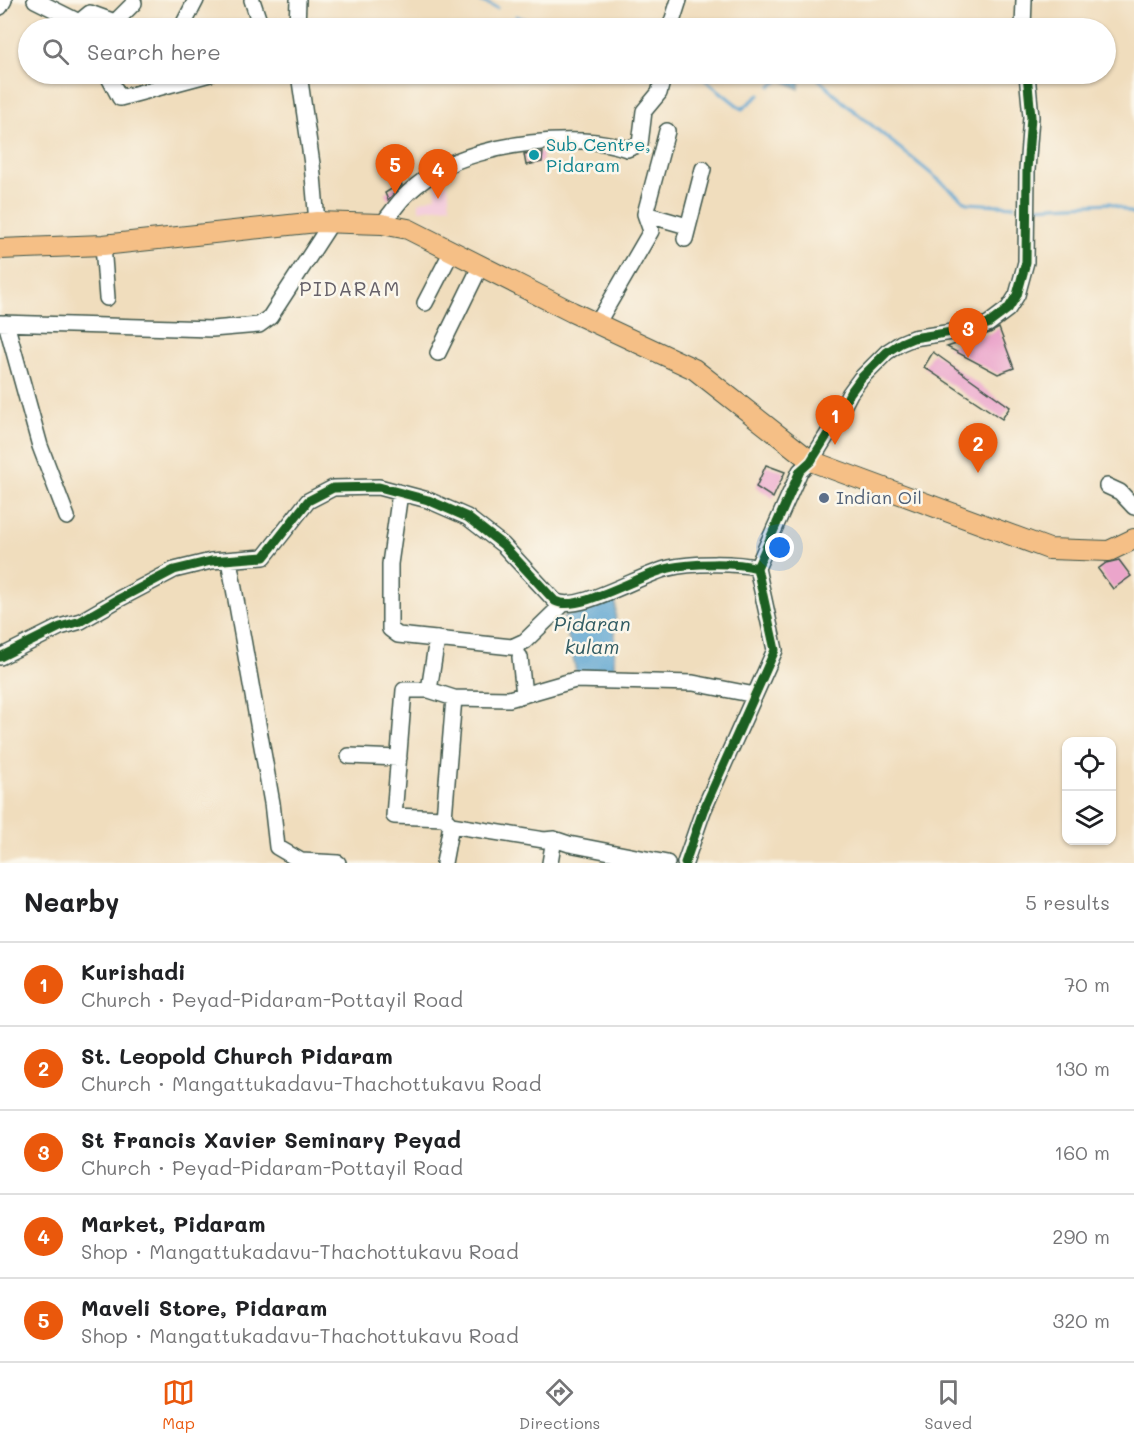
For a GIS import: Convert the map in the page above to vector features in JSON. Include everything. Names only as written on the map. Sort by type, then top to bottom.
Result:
[{"type":"main road","points":[[0,249],[103,245],[324,223],[382,224],[408,229],[597,324],[694,369],[811,461],[1049,549],[1109,551],[1134,539]]},
{"type":"street","points":[[0,7],[4,0]]},
{"type":"street","points":[[35,0],[68,18]]},
{"type":"street","points":[[187,18],[196,0]]},
{"type":"street","points":[[252,0],[258,18]]},
{"type":"street","points":[[297,18],[298,0]]},
{"type":"street","points":[[673,18],[679,0]]},
{"type":"street","points":[[1023,18],[1024,0]]},
{"type":"street","points":[[119,18],[134,3]]},
{"type":"street","points":[[86,18],[90,13],[104,18]]},
{"type":"street","points":[[112,84],[120,98],[172,84]]},
{"type":"street","points":[[67,517],[40,446],[3,322],[212,329],[259,325],[270,318],[324,223],[312,164],[300,84]]},
{"type":"street","points":[[382,224],[403,198],[428,177],[441,169],[491,149],[546,142],[591,141],[627,149],[640,144],[644,111],[659,93],[661,84]]},
{"type":"street","points":[[685,863],[703,811],[775,650],[757,568],[800,471],[811,461],[856,385],[887,352],[913,338],[988,324],[1008,309],[1017,296],[1026,262],[1027,170],[1031,117],[1028,84]]},
{"type":"street","points":[[597,324],[651,231],[645,214],[667,131]]},
{"type":"street","points":[[645,214],[686,233],[703,169]]},
{"type":"street","points":[[103,245],[107,298]]},
{"type":"street","points":[[425,303],[452,251]]},
{"type":"street","points":[[438,353],[481,266]]},
{"type":"street","points":[[1107,486],[1120,492],[1134,507]]},
{"type":"street","points":[[0,657],[60,627],[81,621],[174,570],[211,561],[264,557],[308,501],[333,488],[379,487],[428,501],[467,517],[503,545],[555,601],[562,604],[586,600],[619,588],[648,573],[671,567],[741,564],[757,568]]},
{"type":"street","points":[[400,493],[390,564],[390,629],[398,635],[512,647],[525,641],[562,604]]},
{"type":"street","points":[[229,560],[272,803],[277,847],[301,861],[338,863]]},
{"type":"street","points":[[429,690],[436,639]]},
{"type":"street","points":[[520,657],[524,695]]},
{"type":"street","points":[[667,863],[554,839],[543,840],[448,821],[394,816],[404,690],[429,690],[454,698],[509,699],[575,681],[693,683],[755,695]]},
{"type":"street","points":[[444,863],[454,698]]},
{"type":"street","points":[[349,756],[399,758]]},
{"type":"street","points":[[550,863],[554,839]]},
{"type":"shaded area","points":[[436,184],[448,184],[450,206],[419,210],[419,202],[436,196]]},
{"type":"water","points":[[790,84],[800,84],[799,89]]},
{"type":"water","name":"Pidaran kulam","points":[[616,601],[614,667],[577,675],[563,616]]},
{"type":"building","name":"Sub Centre, Pidaram","points":[[543,152],[542,162],[526,165],[524,154]]},
{"type":"building","points":[[401,183],[402,185],[388,200],[385,193]]},
{"type":"building","points":[[999,328],[1014,368],[998,374],[947,347],[990,333]]},
{"type":"building","points":[[933,352],[1010,407],[1002,419],[924,367]]},
{"type":"building","points":[[766,465],[785,472],[773,498],[756,487]]},
{"type":"building","points":[[1119,560],[1131,576],[1113,589],[1098,569],[1106,563]]},
{"type":"waterway","points":[[478,0],[497,8]]},
{"type":"waterway","points":[[516,16],[521,18]]},
{"type":"waterway","points":[[711,84],[742,109],[759,95]]},
{"type":"waterway","points":[[824,84],[967,203],[1014,206]]},
{"type":"waterway","points":[[1034,207],[1110,203],[1134,214]]},
{"type":"cycle path","points":[[685,863],[703,811],[775,650],[757,568],[800,471],[811,461],[850,393],[861,378],[887,352],[913,338],[988,324],[1008,309],[1017,295],[1026,262],[1027,170],[1031,117],[1028,84]]},
{"type":"cycle path","points":[[0,657],[60,627],[81,621],[174,570],[211,561],[264,557],[308,501],[333,488],[379,487],[428,500],[467,517],[503,545],[555,601],[565,604],[594,598],[657,572],[678,566],[726,564],[757,568]]},
{"type":"place","name":"Sub Centre, Pidaram","points":[[534,155]]},
{"type":"place","name":"Maveli Store, Pidaram","points":[[395,194]]},
{"type":"place","name":"Market, Pidaram","points":[[438,199]]},
{"type":"place","name":"St Francis Xavier Seminary Peyad","points":[[968,358]]},
{"type":"place","name":"Kurishadi","points":[[835,445]]},
{"type":"place","name":"St. Leopold Church Pidaram","points":[[978,473]]},
{"type":"place","name":"Indian Oil","points":[[824,498]]},
{"type":"district","name":"PIDARAM","points":[[350,289]]}]
